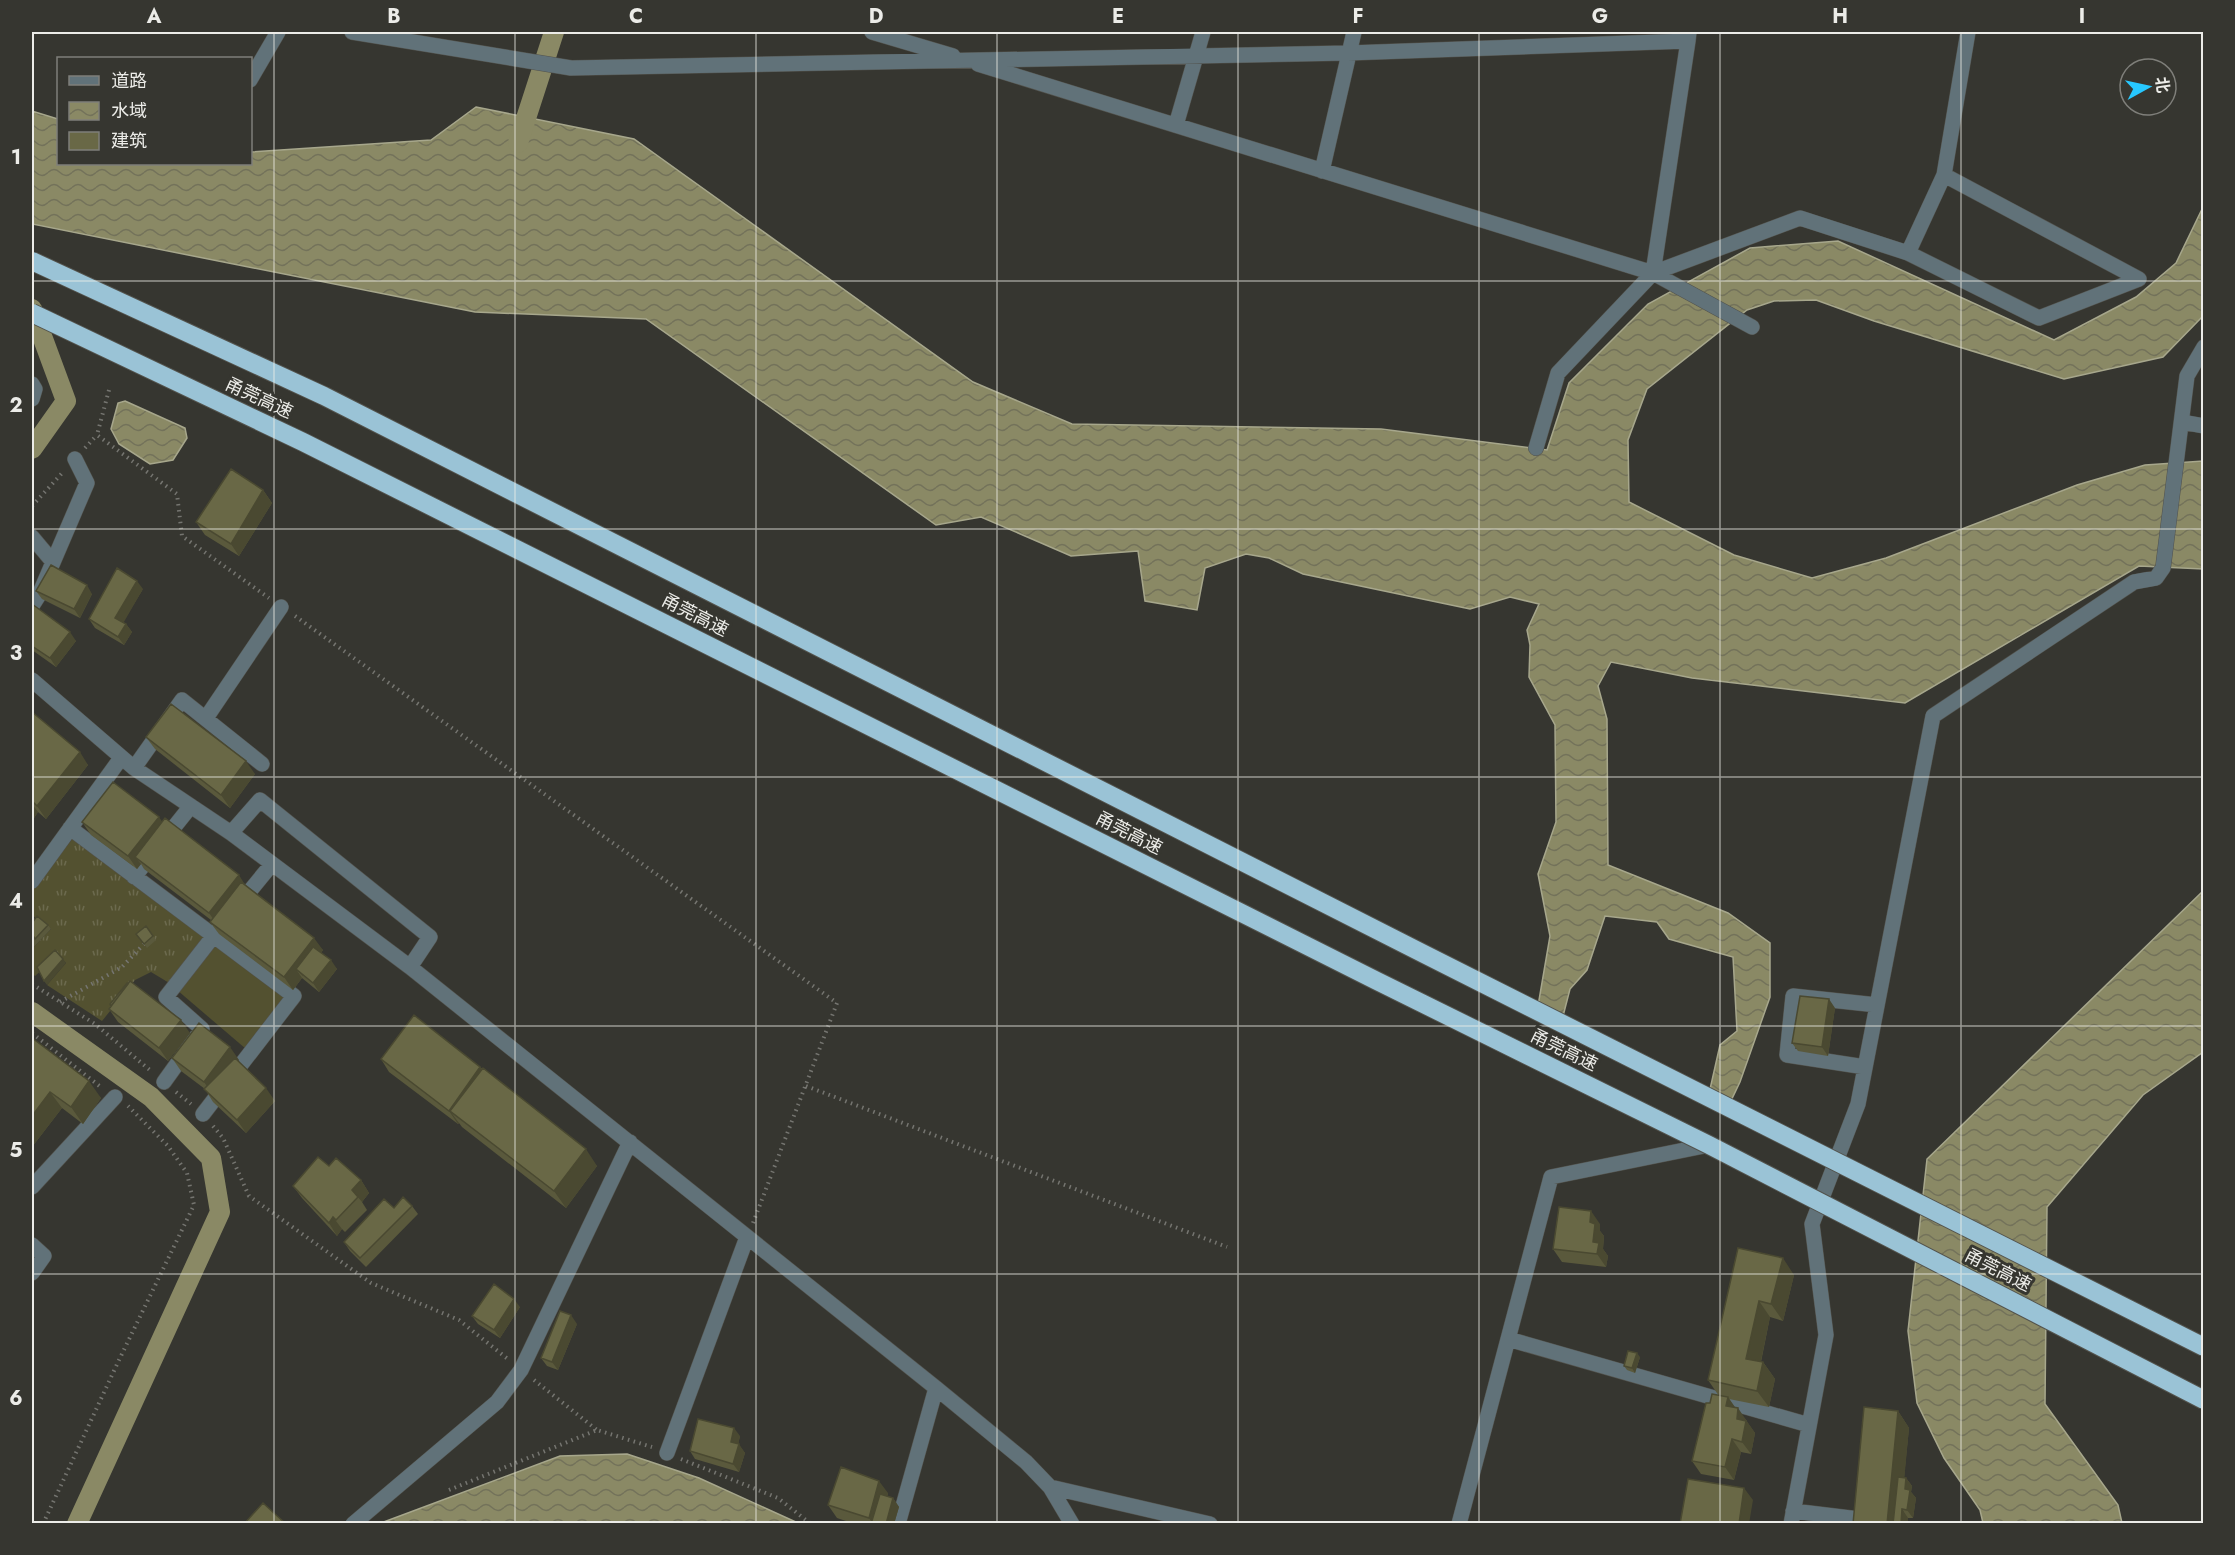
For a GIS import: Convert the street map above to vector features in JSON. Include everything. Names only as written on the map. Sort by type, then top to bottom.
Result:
[{"type":"highway","name":"甬莞高速","points":[[32,261],[324,396],[1434,960],[2204,1347]]},
{"type":"highway","name":"甬莞高速","points":[[32,313],[314,447],[1377,981],[1709,1144],[2204,1400]]},
{"type":"street","points":[[252,77],[278,32]]},
{"type":"street","points":[[352,32],[571,68],[1348,53],[1688,36],[1653,273]]},
{"type":"street","points":[[872,32],[1653,273],[1746,324]]},
{"type":"street","points":[[1176,125],[1203,32]]},
{"type":"street","points":[[1322,171],[1354,32]]},
{"type":"street","points":[[1908,253],[1944,175],[1968,32]]},
{"type":"street","points":[[1536,448],[1558,373],[1653,273],[1800,218],[1908,253],[2039,318],[2139,279],[1944,175]]},
{"type":"street","points":[[1867,1520],[1792,1517],[1826,1335],[1812,1224],[1858,1104],[1933,716],[2134,582],[2156,578],[2163,568],[2187,376],[2204,347]]},
{"type":"street","points":[[32,384],[35,389],[32,399]]},
{"type":"street","points":[[2182,422],[2204,426]]},
{"type":"street","points":[[32,606],[39,595],[87,483],[75,459]]},
{"type":"street","points":[[32,537],[53,562]]},
{"type":"street","points":[[206,718],[281,607]]},
{"type":"street","points":[[32,680],[134,768],[231,833],[410,967],[936,1388],[1026,1462],[1050,1487],[1072,1524]]},
{"type":"street","points":[[134,768],[182,700],[262,764]]},
{"type":"street","points":[[32,881],[121,758]]},
{"type":"street","points":[[231,833],[260,800],[430,937],[410,967]]},
{"type":"street","points":[[134,877],[191,806]]},
{"type":"street","points":[[70,828],[294,996],[203,1114]]},
{"type":"street","points":[[164,1082],[202,1029],[166,996],[272,864]]},
{"type":"street","points":[[1865,1067],[1787,1054],[1793,996],[1877,1005]]},
{"type":"street","points":[[32,1186],[115,1097]]},
{"type":"street","points":[[353,1524],[497,1402],[521,1370],[630,1142]]},
{"type":"street","points":[[1459,1524],[1551,1177],[1709,1144]]},
{"type":"street","points":[[667,1453],[747,1238]]},
{"type":"street","points":[[32,1245],[44,1256],[32,1273]]},
{"type":"street","points":[[1508,1339],[1809,1425]]},
{"type":"street","points":[[898,1524],[936,1388]]},
{"type":"street","points":[[1050,1487],[1210,1524]]},
{"type":"path","points":[[110,390],[97,435],[177,494],[182,536],[837,1004],[747,1238]]},
{"type":"path","points":[[60,1002],[122,967],[144,944]]},
{"type":"path","points":[[32,984],[95,1024],[203,1114],[223,1138],[249,1196],[371,1282],[459,1320],[597,1430],[667,1453],[778,1498],[811,1524]]},
{"type":"path","points":[[32,1033],[131,1108],[168,1146],[187,1173],[194,1205],[118,1360],[43,1524]]},
{"type":"path","points":[[806,1086],[1227,1247]]},
{"type":"path","points":[[449,1490],[597,1430]]},
{"type":"green space","points":[[73,838],[206,936],[171,984],[151,972],[135,980],[102,1021],[47,985],[66,963],[58,955],[35,976],[32,973],[32,949],[51,929],[32,915],[32,891]]},
{"type":"green space","points":[[214,943],[284,998],[246,1049],[177,990]]},
{"type":"water","points":[[476,107],[634,139],[973,382],[1072,424],[1381,429],[1547,450],[1569,383],[1648,304],[1750,248],[1838,241],[2054,340],[2136,297],[2176,263],[2203,207],[2203,316],[2163,357],[2064,379],[1874,321],[1816,300],[1774,301],[1747,310],[1647,389],[1628,440],[1629,502],[1734,555],[1812,578],[1886,558],[2077,485],[2145,465],[2203,461],[2203,569],[2139,566],[1905,703],[1692,678],[1611,662],[1598,686],[1607,719],[1608,865],[1728,913],[1770,943],[1770,997],[1740,1082],[1728,1107],[1708,1098],[1720,1045],[1737,1031],[1733,957],[1669,939],[1657,922],[1605,916],[1587,970],[1570,989],[1561,1024],[1538,1006],[1550,936],[1538,874],[1556,822],[1555,725],[1529,677],[1530,645],[1527,630],[1539,604],[1510,597],[1470,609],[1303,574],[1269,558],[1246,554],[1205,568],[1197,610],[1145,601],[1138,551],[1071,556],[981,517],[936,525],[646,319],[475,312],[32,224],[32,111],[57,119],[57,165],[252,165],[252,152],[431,140]]},
{"type":"water","points":[[125,401],[185,428],[187,438],[173,460],[150,464],[119,444],[111,429],[118,403]]},
{"type":"water","points":[[2203,891],[2203,1052],[2143,1095],[2047,1207],[2045,1404],[2118,1505],[2122,1523],[1983,1523],[1980,1510],[1944,1458],[1917,1403],[1908,1331],[1927,1159]]},
{"type":"water","points":[[627,1454],[699,1478],[798,1523],[381,1523],[560,1456]]},
{"type":"building","points":[[231,469],[263,490],[231,544],[196,522]]},
{"type":"building","points":[[51,565],[87,585],[74,609],[36,591]]},
{"type":"building","points":[[117,568],[137,581],[115,618],[126,624],[118,637],[89,619]]},
{"type":"building","points":[[32,604],[70,632],[50,658],[32,646]]},
{"type":"building","points":[[171,704],[246,761],[221,795],[146,737]]},
{"type":"building","points":[[32,712],[80,752],[37,806],[32,801]]},
{"type":"building","points":[[113,782],[159,817],[128,856],[82,822]]},
{"type":"building","points":[[165,818],[239,875],[209,913],[135,857]]},
{"type":"building","points":[[241,882],[314,938],[284,977],[210,922]]},
{"type":"building","points":[[37,916],[48,925],[35,939],[32,934],[32,923]]},
{"type":"building","points":[[146,926],[153,936],[144,944],[136,934]]},
{"type":"building","points":[[313,947],[331,960],[313,983],[296,969]]},
{"type":"building","points":[[55,950],[63,959],[44,981],[37,967]]},
{"type":"building","points":[[130,981],[181,1020],[159,1048],[109,1009]]},
{"type":"building","points":[[128,984],[111,1006],[110,1004]]},
{"type":"building","points":[[1800,996],[1829,999],[1822,1047],[1792,1043]]},
{"type":"building","points":[[414,1015],[480,1067],[449,1111],[381,1059]]},
{"type":"building","points":[[199,1023],[230,1047],[204,1082],[172,1058]]},
{"type":"building","points":[[32,1038],[89,1081],[71,1107],[50,1092],[32,1116]]},
{"type":"building","points":[[235,1058],[266,1088],[237,1120],[204,1089]]},
{"type":"building","points":[[483,1068],[586,1149],[554,1191],[450,1111]]},
{"type":"building","points":[[318,1157],[329,1166],[336,1158],[361,1180],[352,1190],[358,1197],[336,1220],[333,1217],[329,1223],[293,1186]]},
{"type":"building","points":[[403,1197],[412,1206],[360,1258],[344,1242],[384,1199],[394,1208]]},
{"type":"building","points":[[1559,1207],[1591,1211],[1590,1222],[1595,1224],[1593,1242],[1599,1243],[1597,1254],[1553,1249]]},
{"type":"building","points":[[1738,1248],[1783,1258],[1771,1304],[1759,1301],[1746,1359],[1763,1362],[1757,1391],[1708,1380]]},
{"type":"building","points":[[494,1284],[514,1299],[494,1330],[472,1316]]},
{"type":"building","points":[[560,1311],[571,1315],[552,1362],[541,1358]]},
{"type":"building","points":[[1628,1351],[1637,1353],[1632,1368],[1624,1366]]},
{"type":"building","points":[[1712,1394],[1728,1397],[1726,1406],[1738,1408],[1737,1419],[1746,1421],[1742,1442],[1732,1439],[1725,1467],[1692,1461],[1706,1403],[1710,1403]]},
{"type":"building","points":[[1864,1407],[1898,1411],[1887,1524],[1853,1524]]},
{"type":"building","points":[[698,1419],[734,1428],[731,1442],[739,1444],[733,1464],[690,1451]]},
{"type":"building","points":[[841,1467],[879,1481],[869,1518],[828,1505]]},
{"type":"building","points":[[1898,1477],[1906,1478],[1905,1489],[1910,1490],[1907,1510],[1902,1509],[1901,1524],[1893,1524]]},
{"type":"building","points":[[1688,1479],[1744,1488],[1739,1524],[1680,1524]]},
{"type":"building","points":[[880,1494],[893,1498],[886,1524],[871,1524]]},
{"type":"building","points":[[263,1503],[286,1524],[244,1524]]},
{"type":"waterway","points":[[518,143],[554,32]]},
{"type":"waterway","points":[[32,309],[66,401],[32,449]]},
{"type":"waterway","points":[[32,1012],[151,1097],[211,1158],[220,1212],[77,1524]]}]
